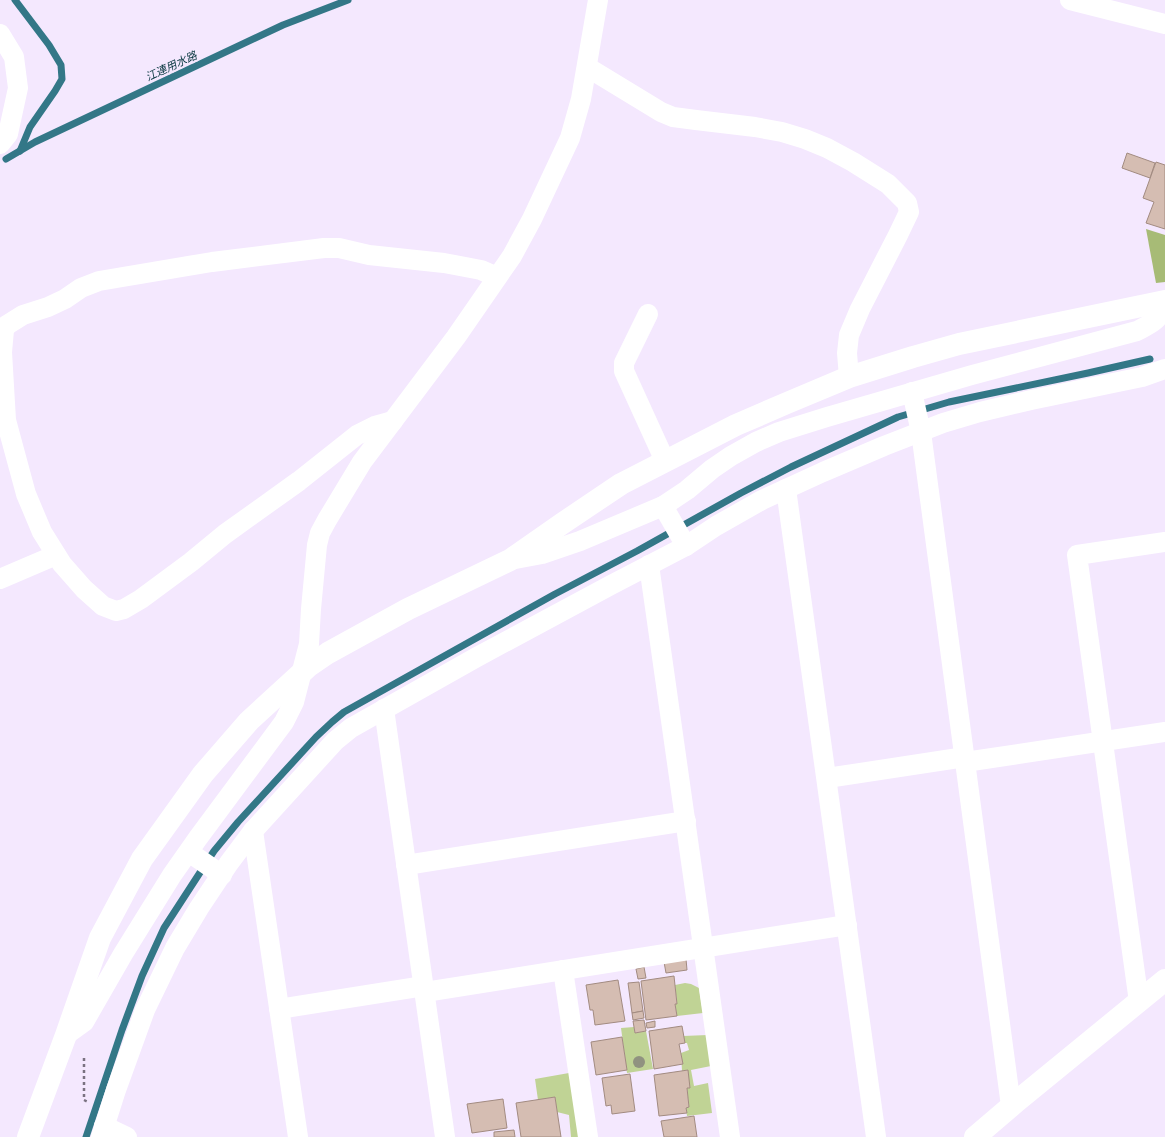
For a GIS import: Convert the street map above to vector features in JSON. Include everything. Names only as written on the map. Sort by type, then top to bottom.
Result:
[{"type":"street","points":[[66,1035],[84,1022],[123,954],[172,875],[284,722],[294,702],[309,644],[317,545],[320,534],[362,462],[456,337],[512,256],[532,220],[570,138],[581,99],[598,0]]},
{"type":"street","points":[[1070,0],[1165,24]]},
{"type":"street","points":[[0,34],[14,57],[18,88],[8,134],[0,144]]},
{"type":"street","points":[[587,67],[661,112],[673,117],[755,127],[782,132],[827,148],[888,184],[907,203],[909,212],[860,309],[850,335],[847,353],[849,377]]},
{"type":"street","points":[[393,421],[375,426],[357,435],[140,600],[124,608],[116,610],[103,606],[84,589],[62,564],[42,532],[26,494],[6,420],[2,324],[7,325],[23,314],[48,307],[65,299],[81,288],[100,281],[212,262],[324,248],[338,248],[370,255],[444,263],[481,270],[498,277]]},
{"type":"street","points":[[28,1137],[100,938],[142,859],[203,774],[249,721],[309,666],[328,653],[408,609],[510,560],[621,484],[746,421],[849,377],[959,344],[1165,301]]},
{"type":"street","points":[[510,560],[542,554],[567,546],[663,506],[687,490],[712,469],[756,442],[779,432],[972,375],[1137,331],[1152,323],[1160,315],[1165,305]]},
{"type":"street","points":[[648,314],[624,363],[624,371],[664,461]]},
{"type":"street","points":[[127,1137],[102,1132],[145,1010],[174,948],[199,908],[253,831],[336,741],[351,728],[477,657],[686,546],[716,526],[762,500],[830,469],[943,423],[980,412],[1038,398],[1142,377],[1165,369]]},
{"type":"street","points":[[912,392],[921,432],[1011,1106]]},
{"type":"street","points":[[746,421],[756,442]]},
{"type":"street","points":[[786,489],[876,1137]]},
{"type":"street","points":[[663,506],[686,546]]},
{"type":"street","points":[[1139,1002],[1077,555],[1165,542]]},
{"type":"street","points":[[0,579],[56,555]]},
{"type":"street","points":[[649,565],[730,1137]]},
{"type":"street","points":[[384,709],[445,1137]]},
{"type":"street","points":[[827,778],[1165,732]]},
{"type":"street","points":[[406,864],[686,821]]},
{"type":"street","points":[[253,831],[298,1137]]},
{"type":"street","points":[[196,858],[222,875]]},
{"type":"street","points":[[279,1009],[563,970],[847,925]]},
{"type":"street","points":[[563,970],[588,1137]]},
{"type":"street","points":[[975,1137],[1165,980]]},
{"type":"path","points":[[84,1022],[86,1034],[84,1100]]},
{"type":"green space","points":[[1146,229],[1165,235],[1165,282],[1156,283]]},
{"type":"green space","points":[[685,983],[699,988],[703,1013],[677,1016],[675,1004],[677,1003],[675,985]]},
{"type":"green space","points":[[634,1027],[635,1033],[646,1031],[653,1069],[627,1073],[621,1028]]},
{"type":"green space","points":[[708,1035],[711,1066],[691,1070],[694,1086],[708,1083],[712,1113],[687,1116],[686,1108],[689,1107],[687,1070],[682,1071],[681,1053],[689,1050],[683,1036]]},
{"type":"green space","points":[[569,1073],[579,1137],[571,1137],[569,1115],[557,1112],[555,1097],[538,1100],[535,1079]]},
{"type":"building","points":[[1127,153],[1155,163],[1150,178],[1122,168]]},
{"type":"building","points":[[1156,162],[1165,165],[1165,229],[1146,223],[1154,202],[1143,198]]},
{"type":"building","points":[[686,959],[687,970],[666,973],[664,962]]},
{"type":"building","points":[[644,967],[646,978],[638,979],[636,969]]},
{"type":"building","points":[[674,976],[677,1016],[646,1020],[641,981]]},
{"type":"building","points":[[618,980],[625,1021],[595,1025],[593,1010],[590,1010],[586,985]]},
{"type":"building","points":[[639,982],[643,1011],[632,1013],[628,983]]},
{"type":"building","points":[[643,1011],[644,1018],[633,1020],[632,1013]]},
{"type":"building","points":[[644,1020],[646,1031],[635,1033],[633,1021]]},
{"type":"building","points":[[655,1021],[655,1027],[647,1028],[646,1023]]},
{"type":"building","points":[[682,1026],[685,1043],[679,1044],[683,1064],[654,1069],[649,1031]]},
{"type":"building","points":[[622,1037],[627,1070],[596,1075],[591,1042]]},
{"type":"building","points":[[688,1070],[690,1088],[687,1088],[689,1107],[686,1108],[687,1113],[659,1116],[654,1075]]},
{"type":"building","points":[[630,1074],[635,1111],[612,1114],[611,1105],[606,1106],[602,1078]]},
{"type":"building","points":[[555,1097],[561,1137],[521,1137],[516,1103]]},
{"type":"building","points":[[503,1099],[507,1128],[472,1133],[467,1104]]},
{"type":"building","points":[[694,1116],[697,1137],[664,1137],[661,1121]]},
{"type":"building","points":[[514,1130],[515,1137],[494,1137],[494,1132]]},
{"type":"waterway","points":[[15,0],[49,45],[61,65],[62,79],[30,127],[20,151]]},
{"type":"waterway","name":"江連用水路","points":[[6,159],[35,142],[283,25],[348,0]]},
{"type":"waterway","points":[[86,1137],[142,976],[164,928],[214,851],[238,822],[316,737],[344,712],[555,594],[637,551],[741,493],[791,467],[898,417],[949,402],[1150,359]]}]
